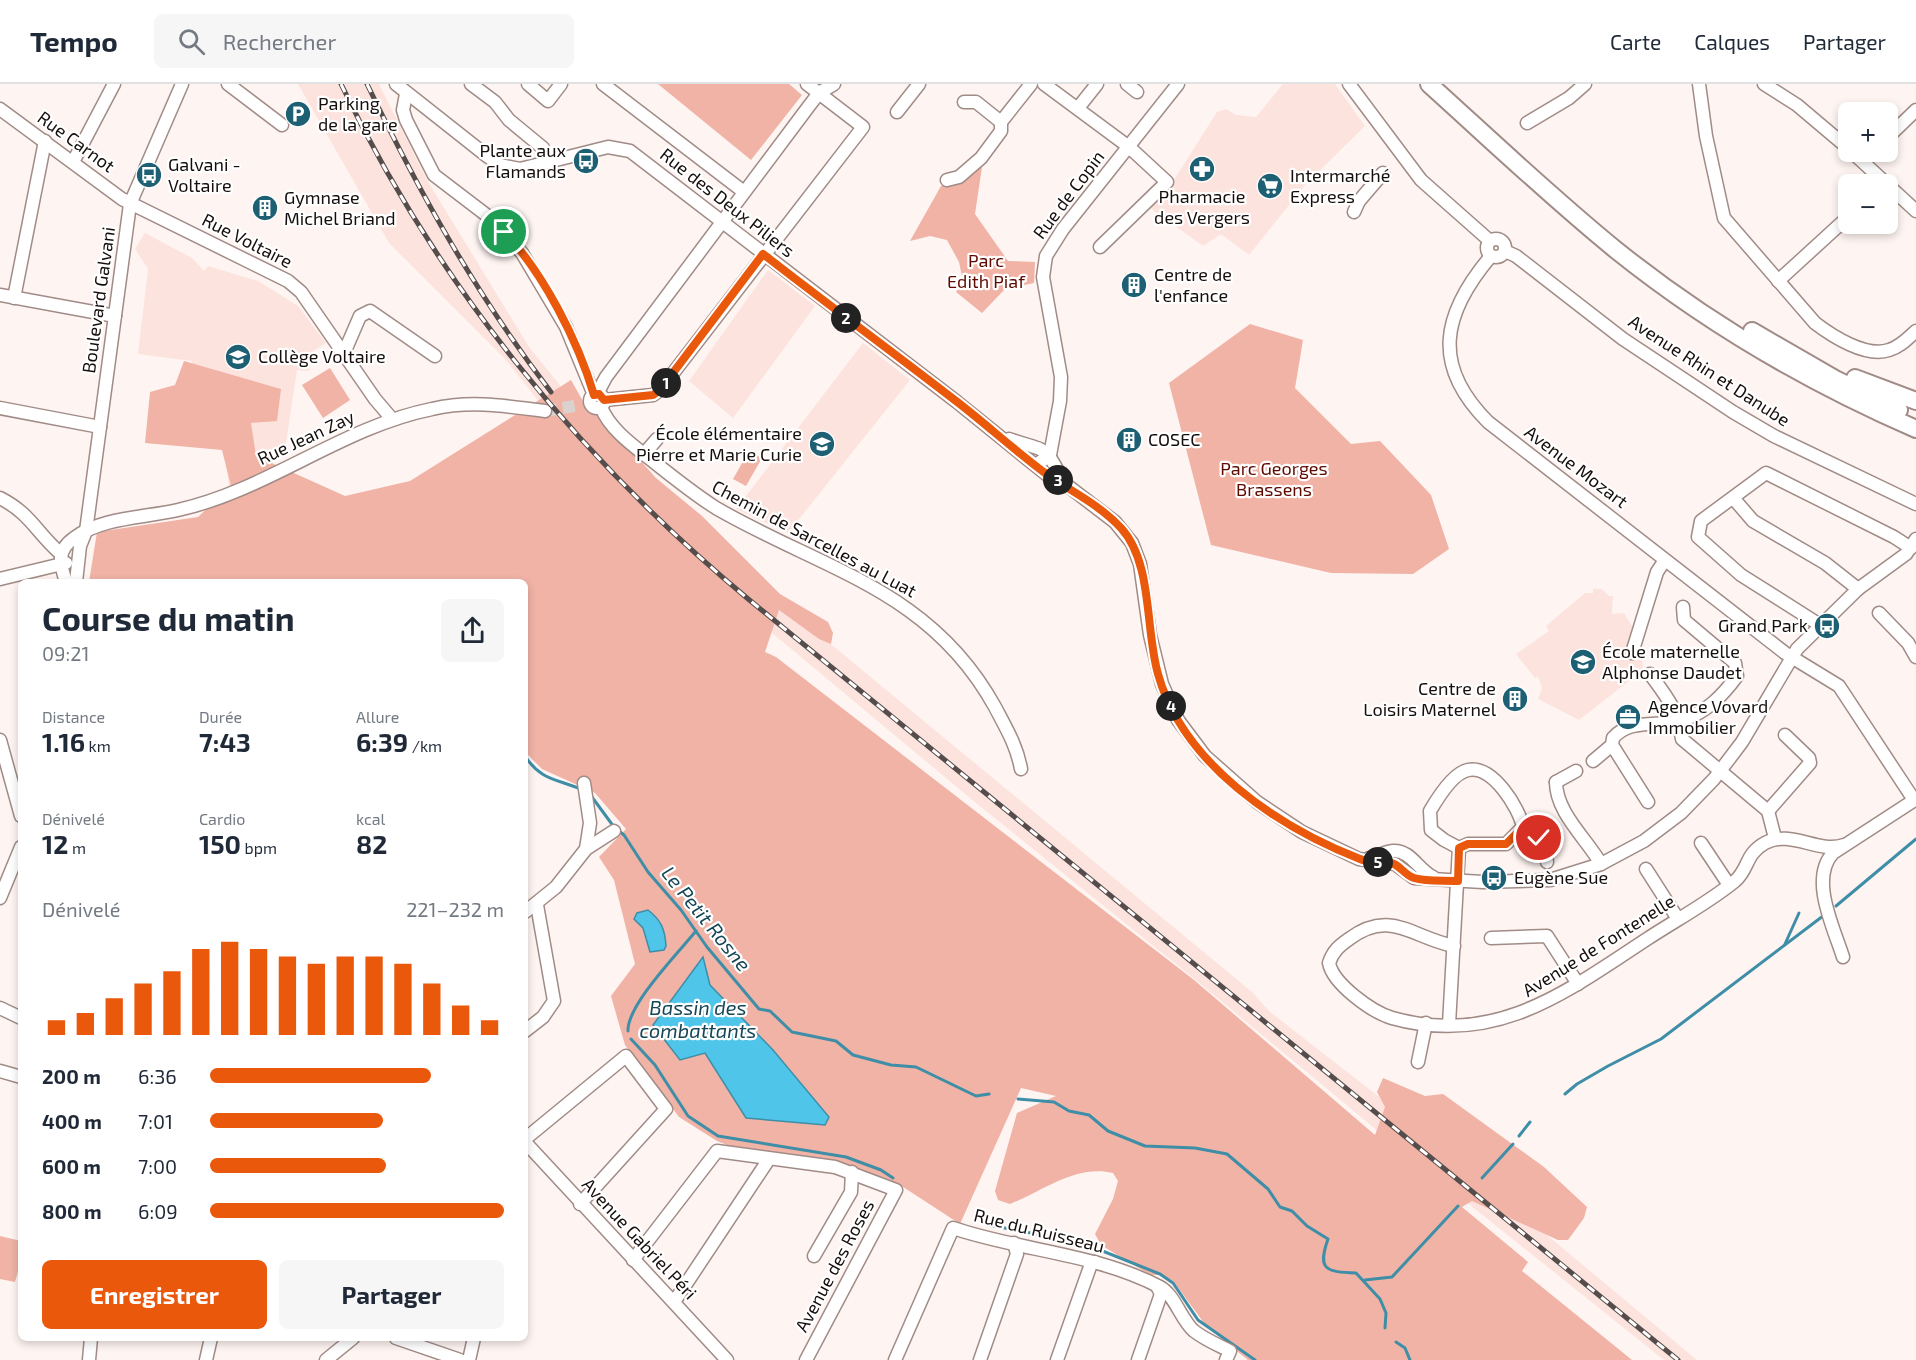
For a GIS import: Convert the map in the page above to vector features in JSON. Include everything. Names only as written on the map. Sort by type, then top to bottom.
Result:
[{"type":"highway","points":[[1429,84],[1617,250],[1688,302],[1786,365],[1916,429]]},
{"type":"highway","points":[[1445,84],[1621,239],[1682,286],[1745,327],[1835,379],[1916,417]]},
{"type":"highway","points":[[1745,327],[1828,367],[1916,401]]},
{"type":"street","points":[[73,162],[114,84]]},
{"type":"street","name":"Boulevard Galvani","points":[[86,531],[130,204],[182,84]]},
{"type":"street","points":[[228,84],[282,125]]},
{"type":"street","name":"Rue des Deux Piliers","points":[[396,84],[500,165],[520,169],[608,147],[620,148],[638,157],[1036,465],[1065,483],[1115,522],[1129,537],[1137,553],[1158,673],[1172,709],[1191,740],[1220,771],[1263,806],[1302,832],[1359,859],[1392,851],[1402,852],[1411,857],[1423,873],[1440,880],[1458,881],[1550,880],[1601,864],[1665,826],[1689,806],[1742,742],[1793,656],[1820,625],[1858,589],[1913,544]]},
{"type":"street","points":[[471,84],[495,102],[509,120],[543,148],[546,162]]},
{"type":"street","points":[[528,84],[548,100],[561,84]]},
{"type":"street","points":[[603,84],[744,192]]},
{"type":"street","points":[[594,401],[653,395],[660,390],[863,127],[807,84]]},
{"type":"street","points":[[594,401],[606,376],[744,192],[819,93],[834,84]]},
{"type":"street","points":[[897,112],[919,84]]},
{"type":"street","points":[[947,180],[959,177],[981,158],[1001,131],[1001,122],[1031,84]]},
{"type":"street","points":[[1044,84],[1129,147],[1167,182],[1101,247]]},
{"type":"street","points":[[1078,108],[1097,84]]},
{"type":"street","name":"Rue de Copin","points":[[1050,455],[1061,377],[1043,278],[1046,256],[1063,229],[1178,84]]},
{"type":"street","points":[[1349,84],[1421,180],[1490,241]]},
{"type":"street","points":[[1527,123],[1569,98],[1585,84]]},
{"type":"street","points":[[1699,84],[1720,209],[1729,225],[1778,281],[1815,323],[1829,334],[1878,352],[1897,347],[1916,331]]},
{"type":"street","points":[[1764,84],[1797,105],[1838,140]]},
{"type":"street","name":"Chemin de Sarcelles au Luat","points":[[406,94],[404,110],[406,120],[430,166],[441,181],[465,197],[504,232],[522,253],[566,327],[594,401],[613,425],[686,488],[719,509],[881,591],[926,621],[963,658],[981,683],[1018,750],[1021,770]]},
{"type":"street","points":[[964,102],[976,102],[1001,122]]},
{"type":"street","name":"Rue Carnot","points":[[0,109],[130,204]]},
{"type":"street","points":[[1898,127],[1916,110]]},
{"type":"street","points":[[14,298],[45,141]]},
{"type":"street","points":[[1864,162],[1876,174]]},
{"type":"street","points":[[1354,212],[1365,193],[1383,173]]},
{"type":"street","points":[[1898,195],[1916,211]]},
{"type":"street","name":"Rue Voltaire","points":[[130,204],[288,280],[301,292],[375,399],[392,419]]},
{"type":"street","points":[[1778,281],[1838,226]]},
{"type":"street","points":[[1495,238],[1503,241],[1505,251],[1499,257],[1491,256],[1486,248],[1495,238]]},
{"type":"street","name":"Avenue Rhin et Danube","points":[[1505,251],[1516,256],[1623,339],[1744,418],[1782,440],[1914,500]]},
{"type":"street","name":"Avenue Mozart","points":[[1491,256],[1463,295],[1453,321],[1450,355],[1456,382],[1467,401],[1488,422],[1665,560],[1793,656],[1839,686],[1915,799]]},
{"type":"street","points":[[0,295],[115,316]]},
{"type":"street","points":[[344,354],[360,316],[370,311],[435,356]]},
{"type":"street","name":"Rue Jean Zay","points":[[67,552],[86,531],[95,525],[193,506],[258,481],[392,419],[434,408],[490,403],[545,411]]},
{"type":"street","points":[[0,408],[100,426]]},
{"type":"street","points":[[1036,465],[1039,446],[1057,418]]},
{"type":"street","name":"Rue des Deux Piliers","points":[[1002,437],[1039,446],[1050,455],[1065,483]]},
{"type":"street","points":[[644,454],[657,439]]},
{"type":"street","points":[[1036,465],[1050,455]]},
{"type":"street","points":[[1820,625],[1741,575],[1698,537],[1701,521],[1734,499],[1766,473],[1894,537],[1913,544]]},
{"type":"street","points":[[0,498],[34,522],[46,540],[77,560]]},
{"type":"street","points":[[1734,499],[1753,521],[1825,563],[1858,589]]},
{"type":"street","points":[[67,552],[77,560]]},
{"type":"street","points":[[0,579],[67,552]]},
{"type":"street","points":[[66,579],[67,552]]},
{"type":"street","points":[[76,579],[77,560]]},
{"type":"street","points":[[1632,653],[1657,572],[1665,560]]},
{"type":"street","points":[[1879,613],[1908,643],[1916,657]]},
{"type":"street","points":[[1648,802],[1612,745],[1613,738],[1628,726],[1681,721],[1721,698],[1737,676],[1735,663],[1683,614]]},
{"type":"street","points":[[1650,674],[1681,721],[1683,739],[1768,811],[1775,838],[1834,847],[1844,845]]},
{"type":"street","points":[[1768,811],[1810,763],[1809,758],[1785,735]]},
{"type":"street","points":[[0,740],[18,805]]},
{"type":"street","points":[[1593,760],[1612,745]]},
{"type":"street","points":[[1459,848],[1435,835],[1431,830],[1428,817],[1440,797],[1456,779],[1468,770],[1476,771],[1494,780],[1514,804],[1523,827]]},
{"type":"street","points":[[1576,771],[1552,780],[1559,798],[1583,841],[1592,849],[1601,864]]},
{"type":"street","points":[[584,783],[590,823],[586,849]]},
{"type":"street","points":[[1843,957],[1823,885],[1830,857],[1844,845],[1915,799]]},
{"type":"street","points":[[1459,848],[1468,844],[1506,844],[1523,827]]},
{"type":"street","points":[[1523,827],[1531,829],[1539,838],[1547,862]]},
{"type":"street","points":[[528,910],[556,888],[586,849],[614,831]]},
{"type":"street","name":"Avenue de Fontenelle","points":[[1454,946],[1395,925],[1380,924],[1354,935],[1338,947],[1329,963],[1334,975],[1366,1005],[1385,1016],[1426,1023],[1449,1024],[1477,1023],[1524,1013],[1548,1003],[1729,885],[1740,875],[1750,854],[1775,838]]},
{"type":"street","points":[[1701,843],[1729,885]]},
{"type":"street","points":[[1449,1024],[1459,848]]},
{"type":"street","points":[[0,898],[18,854]]},
{"type":"street","points":[[1646,869],[1678,919]]},
{"type":"street","points":[[528,1029],[543,1017],[554,1001],[537,905]]},
{"type":"street","points":[[1491,938],[1548,936],[1578,984]]},
{"type":"street","points":[[0,1008],[18,1017]]},
{"type":"street","points":[[1419,1062],[1426,1023]]},
{"type":"street","points":[[528,1138],[626,1056],[666,1109],[580,1204]]},
{"type":"street","points":[[0,1071],[18,1076]]},
{"type":"street","name":"Avenue Gabriel Péri","points":[[528,1143],[580,1204],[727,1360]]},
{"type":"street","points":[[633,1260],[717,1150],[835,1167],[852,1172],[851,1192],[814,1256]]},
{"type":"street","points":[[674,1302],[769,1159]]},
{"type":"street","name":"Avenue des Roses","points":[[806,1360],[896,1190],[852,1172]]},
{"type":"street","name":"Rue du Ruisseau","points":[[895,1360],[953,1228],[989,1240],[1014,1243],[1095,1262],[1163,1288],[1193,1330],[1228,1356]]},
{"type":"street","points":[[980,1360],[1017,1254],[1014,1243]]},
{"type":"street","points":[[1058,1360],[1091,1264],[1095,1262]]},
{"type":"street","points":[[1138,1360],[1161,1294],[1157,1286]]},
{"type":"street","points":[[89,1360],[91,1341]]},
{"type":"street","points":[[206,1360],[210,1341]]},
{"type":"street","points":[[326,1360],[348,1341]]},
{"type":"street","points":[[404,1341],[460,1360]]},
{"type":"street","points":[[469,1360],[473,1341]]},
{"type":"shaded area","points":[[298,84],[379,84],[427,180],[529,347],[613,451],[764,589],[1252,992],[1270,1012],[1405,1117],[1697,1360],[1664,1360],[1385,1137],[1197,981],[976,803],[759,622],[586,461],[505,359],[389,243]]},
{"type":"shaded area","points":[[1283,84],[1335,84],[1365,126],[1306,184],[1249,255],[1221,234],[1203,246],[1146,205],[1170,186],[1217,112],[1226,109],[1236,115],[1256,117]]},
{"type":"shaded area","name":"Collège Voltaire","points":[[145,233],[192,258],[204,271],[208,266],[258,281],[298,306],[326,343],[312,352],[309,371],[297,370],[284,456],[242,476],[229,487],[216,390],[189,394],[192,361],[138,354],[148,269],[135,249]]},
{"type":"shaded area","points":[[768,270],[815,306],[733,418],[689,381]]},
{"type":"shaded area","name":"École élémentaire Pierre et Marie Curie","points":[[863,343],[910,380],[788,533],[736,509]]},
{"type":"shaded area","name":"École maternelle Alphonse Daudet","points":[[1593,589],[1602,589],[1609,596],[1613,596],[1612,614],[1624,613],[1633,628],[1631,633],[1641,637],[1643,670],[1579,720],[1538,699],[1542,688],[1538,677],[1535,678],[1516,654],[1549,631],[1546,626],[1585,593],[1593,593]]},
{"type":"green space","points":[[658,84],[789,84],[802,95],[751,160]]},
{"type":"green space","name":"Parc Edith Piaf","points":[[982,167],[975,214],[1008,261],[1035,262],[1034,283],[1005,289],[982,313],[956,292],[963,281],[959,262],[947,240],[930,236],[910,241],[941,186]]},
{"type":"green space","name":"Parc Georges Brassens","points":[[1250,324],[1303,340],[1295,388],[1351,444],[1380,441],[1431,495],[1449,549],[1413,574],[1331,573],[1211,545],[1169,383]]},
{"type":"green space","points":[[184,361],[281,389],[277,421],[251,423],[256,456],[345,496],[410,481],[571,380],[589,412],[599,415],[656,478],[702,516],[780,594],[828,622],[833,633],[831,644],[819,639],[779,610],[765,652],[776,657],[1194,980],[1375,1135],[1385,1107],[1377,1092],[1383,1078],[1425,1096],[1443,1094],[1544,1167],[1587,1207],[1584,1218],[1568,1240],[1558,1240],[1472,1201],[1462,1207],[1528,1262],[1522,1271],[1632,1360],[1248,1360],[1207,1327],[1173,1281],[1160,1275],[1150,1275],[1101,1245],[1095,1234],[1113,1199],[1118,1181],[1113,1173],[1099,1171],[1073,1175],[1010,1204],[998,1200],[995,1191],[1017,1113],[1056,1096],[1021,1088],[960,1224],[897,1183],[840,1163],[737,1149],[717,1141],[679,1117],[625,1045],[611,996],[635,964],[614,880],[599,857],[626,829],[595,793],[542,769],[528,755],[528,579],[89,579],[97,532],[198,517],[231,486],[222,450],[145,443],[150,392],[175,385]]},
{"type":"green space","points":[[330,368],[350,400],[323,418],[302,385]]},
{"type":"green space","points":[[749,451],[762,458],[746,486],[733,479]]},
{"type":"green space","points":[[0,1236],[18,1240],[18,1272],[15,1282],[0,1279]]},
{"type":"water","points":[[648,910],[659,921],[665,935],[664,950],[650,952],[643,928],[634,919],[637,913]]},
{"type":"water","name":"Bassin des combattants","points":[[703,957],[710,985],[773,1050],[829,1117],[825,1125],[746,1118],[705,1053],[680,1060],[653,1025]]},
{"type":"waterway","name":"Le Petit Rosne","points":[[528,760],[544,775],[583,790]]},
{"type":"waterway","name":"Le Petit Rosne","points":[[589,793],[614,827],[624,835],[648,872],[681,910],[707,947],[759,1009],[770,1011],[792,1032],[836,1041],[853,1055],[891,1065],[916,1067],[976,1096],[989,1094]]},
{"type":"waterway","points":[[1836,906],[1916,839]]},
{"type":"waterway","points":[[1785,944],[1799,913]]},
{"type":"waterway","points":[[1565,1094],[1577,1084],[1608,1066],[1661,1039],[1823,916]]},
{"type":"waterway","points":[[628,1031],[630,1020],[644,994],[696,931]]},
{"type":"waterway","points":[[631,1039],[655,1065],[688,1116],[718,1136],[846,1157],[881,1170],[893,1178]]},
{"type":"waterway","name":"Le Petit Rosne","points":[[1018,1099],[1054,1102],[1069,1111],[1089,1115],[1108,1131],[1145,1146],[1195,1148],[1227,1154],[1268,1189],[1280,1207],[1292,1211],[1307,1226],[1328,1239],[1324,1263],[1337,1272],[1356,1273],[1380,1299],[1386,1313],[1385,1328]]},
{"type":"waterway","points":[[1519,1136],[1530,1122]]},
{"type":"waterway","points":[[1482,1178],[1513,1144]]},
{"type":"waterway","points":[[1365,1280],[1392,1277],[1458,1206]]},
{"type":"waterway","name":"Le Petit Rosne","points":[[988,1225],[1080,1242],[1160,1274],[1173,1283],[1198,1320],[1255,1360]]},
{"type":"waterway","name":"Le Petit Rosne","points":[[1396,1342],[1405,1348],[1410,1360]]},
{"type":"tunnel","points":[[545,411],[580,405]]},
{"type":"railway","points":[[341,84],[379,157],[421,228],[467,297],[516,363],[569,426],[685,544],[747,598],[1678,1360]]},
{"type":"railway","points":[[367,84],[407,164],[474,281],[498,319],[551,392]]},
{"type":"place","name":"Parking de la gare","points":[[298,114]]},
{"type":"place","name":"Plante aux Flamands","points":[[586,161]]},
{"type":"place","name":"Pharmacie des Vergers","points":[[1202,169]]},
{"type":"place","name":"Galvani - Voltaire","points":[[149,175]]},
{"type":"place","name":"Intermarché Express","points":[[1270,186]]},
{"type":"place","name":"Gymnase Michel Briand","points":[[265,208]]},
{"type":"place","name":"Centre de l'enfance","points":[[1134,285]]},
{"type":"place","name":"Collège Voltaire","points":[[238,357]]},
{"type":"place","name":"COSEC","points":[[1129,440]]},
{"type":"place","name":"École élémentaire Pierre et Marie Curie","points":[[822,444]]},
{"type":"place","name":"Grand Park","points":[[1827,626]]},
{"type":"place","name":"École maternelle Alphonse Daudet","points":[[1583,662]]},
{"type":"place","name":"Centre de Loisirs Maternel","points":[[1515,699]]},
{"type":"place","name":"Agence Vovard Immobilier","points":[[1628,717]]},
{"type":"place","name":"Eugène Sue","points":[[1494,878]]},
{"type":"route","points":[[504,232],[522,253],[548,293],[566,327],[594,395],[599,394],[604,400],[653,395],[660,390],[763,254],[767,257],[957,402],[1046,474],[1065,483],[1121,528],[1129,537],[1137,553],[1142,570],[1150,635],[1158,673],[1178,720],[1191,740],[1220,771],[1257,802],[1302,832],[1367,862],[1395,864],[1414,878],[1458,881],[1459,848],[1468,844],[1506,844],[1523,827],[1534,831],[1539,838]]}]
